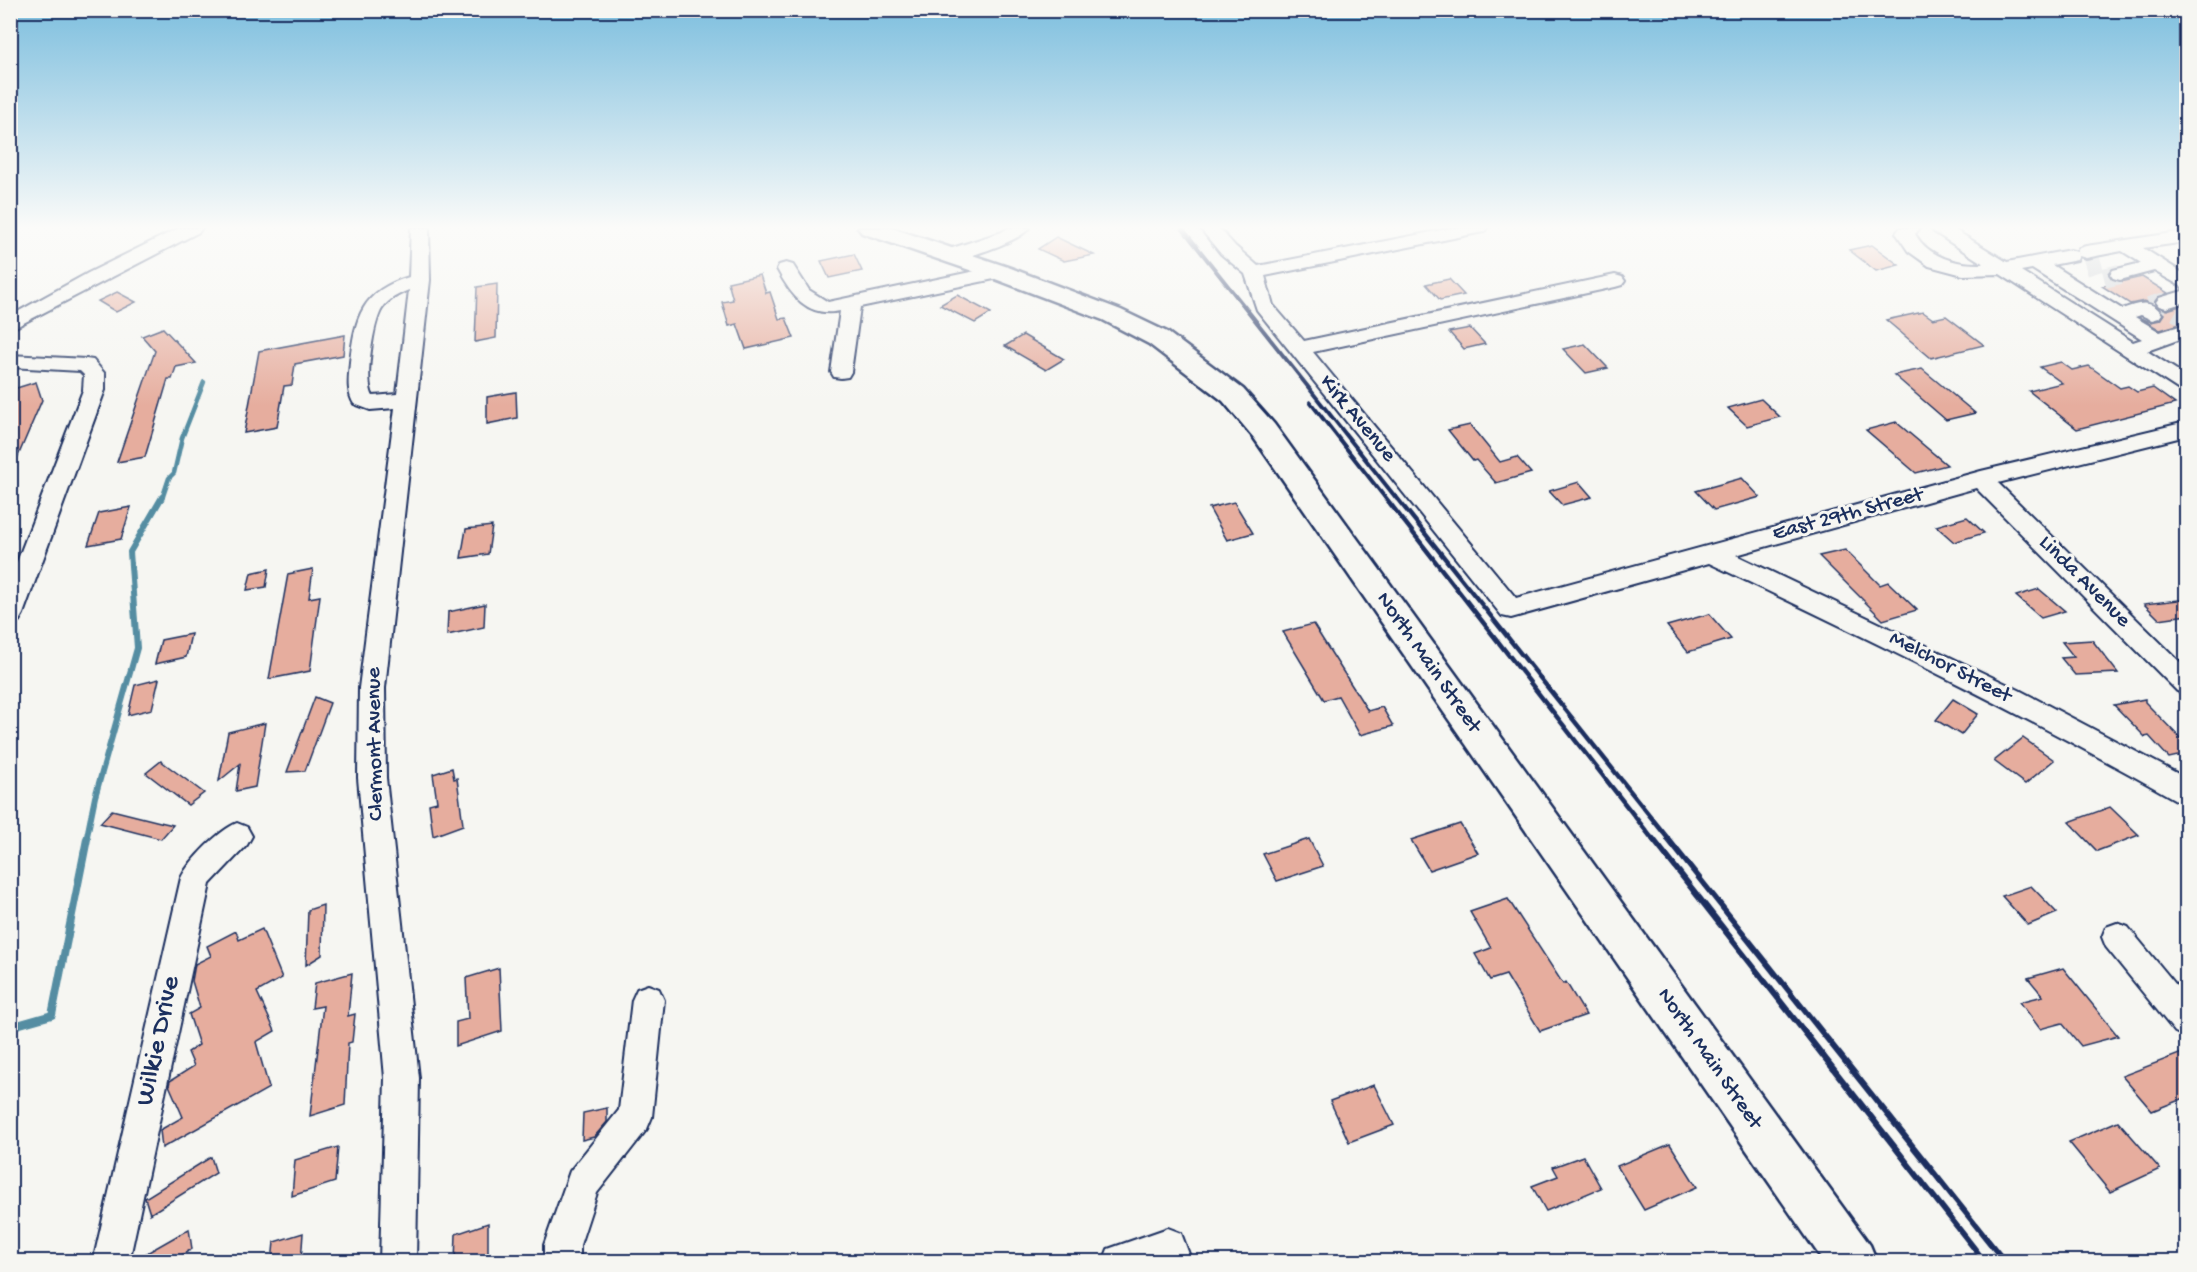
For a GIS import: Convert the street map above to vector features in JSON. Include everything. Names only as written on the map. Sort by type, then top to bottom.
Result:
[{"type":"main road","name":"North Main Street","points":[[1039,287],[1112,315],[1158,338],[1194,363],[1241,404],[1270,441],[1853,1262]]},
{"type":"street","points":[[10,324],[75,287]]},
{"type":"street","points":[[396,287],[377,300],[371,308],[363,330],[359,393],[362,399],[370,402],[406,400]]},
{"type":"street","name":"Clermont Avenue","points":[[398,1262],[402,1078],[372,778],[372,688],[419,287]]},
{"type":"street","points":[[796,287],[803,299],[814,305],[828,308],[926,287]]},
{"type":"street","name":"Kirk Avenue","points":[[1258,287],[1263,306],[1399,469],[1511,609]]},
{"type":"street","points":[[1298,349],[1585,287]]},
{"type":"street","points":[[2034,287],[2187,385]]},
{"type":"street","points":[[2073,287],[2119,316],[2175,332]]},
{"type":"street","points":[[2119,316],[2153,308],[2187,296]]},
{"type":"street","points":[[841,372],[851,303]]},
{"type":"street","points":[[2132,350],[2175,332]]},
{"type":"street","points":[[10,362],[86,365],[94,374],[94,390],[10,615]]},
{"type":"street","name":"East 29th Street","points":[[1511,609],[1982,479],[2187,429]]},
{"type":"street","name":"Linda Avenue","points":[[1982,479],[2187,684]]},
{"type":"street","name":"Melchor Street","points":[[1709,553],[1857,622],[2004,695],[2187,792]]},
{"type":"street","name":"Wilkie Drive","points":[[111,1262],[196,878],[237,836]]},
{"type":"street","points":[[2117,937],[2187,1022]]},
{"type":"street","points":[[561,1262],[562,1245],[582,1183],[635,1117],[648,1000]]},
{"type":"street","points":[[1121,1262],[1168,1246],[1174,1262]]},
{"type":"building","points":[[477,287],[497,287],[496,338],[475,342]]},
{"type":"building","points":[[729,287],[764,287],[766,293],[770,292],[779,319],[786,318],[794,338],[746,349],[737,324],[729,326],[722,302],[733,300]]},
{"type":"building","points":[[1429,287],[1457,287],[1464,295],[1440,300]]},
{"type":"building","points":[[2104,287],[2159,287],[2168,293],[2157,297],[2155,304],[2144,301],[2130,304]]},
{"type":"building","points":[[117,292],[136,302],[116,312],[98,301]]},
{"type":"building","points":[[957,295],[991,313],[975,323],[940,305]]},
{"type":"building","points":[[2187,304],[2187,322],[2160,330],[2140,318],[2151,322],[2160,320],[2164,314],[2161,309],[2167,310]]},
{"type":"building","points":[[1923,312],[1933,319],[1946,316],[1984,345],[1931,358],[1886,320]]},
{"type":"building","points":[[163,328],[196,363],[176,367],[172,379],[168,379],[145,457],[117,462],[155,351],[142,336]]},
{"type":"building","points":[[1470,328],[1485,344],[1464,349],[1449,332]]},
{"type":"building","points":[[345,335],[343,355],[295,364],[292,385],[284,386],[277,427],[244,433],[259,351]]},
{"type":"building","points":[[1023,335],[1064,359],[1046,370],[1005,346]]},
{"type":"building","points":[[1585,344],[1608,368],[1586,373],[1563,349]]},
{"type":"building","points":[[2061,362],[2072,370],[2089,366],[2120,388],[2128,386],[2137,392],[2153,388],[2175,404],[2077,429],[2029,391],[2062,383],[2040,367]]},
{"type":"building","points":[[1922,369],[1975,413],[1946,420],[1894,375]]},
{"type":"building","points":[[36,382],[42,400],[10,475],[10,390]]},
{"type":"building","points":[[516,392],[517,418],[487,424],[487,397]]},
{"type":"building","points":[[1761,399],[1780,417],[1747,426],[1728,408]]},
{"type":"building","points":[[1896,422],[1947,465],[1916,473],[1866,430]]},
{"type":"building","points":[[1470,425],[1500,462],[1517,457],[1531,473],[1496,483],[1476,460],[1473,461],[1448,430]]},
{"type":"building","points":[[1742,478],[1760,497],[1714,510],[1696,491]]},
{"type":"building","points":[[1579,482],[1592,497],[1562,505],[1549,491]]},
{"type":"building","points":[[1234,502],[1253,533],[1227,540],[1209,508]]},
{"type":"building","points":[[131,507],[121,539],[88,545],[99,513]]},
{"type":"building","points":[[1967,517],[1984,533],[1954,542],[1936,526]]},
{"type":"building","points":[[492,526],[488,554],[461,558],[466,529]]},
{"type":"building","points":[[1845,550],[1880,585],[1888,582],[1917,610],[1883,620],[1819,556]]},
{"type":"building","points":[[269,569],[266,587],[247,590],[251,573]]},
{"type":"building","points":[[313,569],[309,598],[320,596],[310,671],[269,679],[288,574]]},
{"type":"building","points":[[2039,589],[2065,611],[2041,618],[2016,596]]},
{"type":"building","points":[[2187,599],[2187,615],[2159,619],[2144,604]]},
{"type":"building","points":[[485,604],[484,627],[447,635],[448,612]]},
{"type":"building","points":[[1709,614],[1731,639],[1688,652],[1667,626]]},
{"type":"building","points":[[1313,624],[1368,711],[1382,707],[1393,726],[1360,735],[1338,696],[1324,700],[1283,632]]},
{"type":"building","points":[[191,634],[186,657],[155,664],[161,640]]},
{"type":"building","points":[[2092,640],[2118,673],[2075,675],[2061,658],[2074,657],[2062,642]]},
{"type":"building","points":[[159,679],[152,709],[128,715],[135,685]]},
{"type":"building","points":[[315,697],[330,703],[305,771],[287,772]]},
{"type":"building","points":[[1953,699],[1978,714],[1961,735],[1936,720]]},
{"type":"building","points":[[2145,699],[2145,702],[2187,745],[2187,754],[2169,758],[2149,736],[2145,737],[2114,705]]},
{"type":"building","points":[[265,723],[255,787],[236,791],[240,764],[219,781],[228,732]]},
{"type":"building","points":[[2023,738],[2054,760],[2025,784],[1994,761]]},
{"type":"building","points":[[161,761],[204,793],[188,805],[146,773]]},
{"type":"building","points":[[452,768],[454,779],[457,778],[463,825],[433,836],[429,804],[437,802],[433,774]]},
{"type":"building","points":[[2110,807],[2139,835],[2097,851],[2069,822]]},
{"type":"building","points":[[112,810],[173,825],[161,839],[100,823]]},
{"type":"building","points":[[1460,824],[1478,853],[1429,870],[1411,840]]},
{"type":"building","points":[[1309,839],[1323,866],[1277,881],[1263,854]]},
{"type":"building","points":[[2031,886],[2057,913],[2028,925],[2002,896]]},
{"type":"building","points":[[1508,899],[1563,984],[1566,982],[1586,1015],[1540,1031],[1506,975],[1490,980],[1475,954],[1491,948],[1470,912]]},
{"type":"building","points":[[323,905],[322,955],[306,965],[308,910]]},
{"type":"building","points":[[262,929],[282,978],[257,992],[275,1031],[256,1042],[269,1088],[162,1148],[160,1130],[183,1117],[169,1085],[170,1081],[194,1066],[188,1052],[199,1045],[189,1014],[200,1008],[192,981],[195,964],[211,956],[207,946],[236,931],[239,940]]},
{"type":"building","points":[[499,968],[502,1031],[456,1046],[456,1022],[468,1019],[466,978]]},
{"type":"building","points":[[2063,968],[2118,1036],[2081,1046],[2062,1023],[2040,1029],[2020,1002],[2043,996],[2028,978]]},
{"type":"building","points":[[352,973],[348,1016],[355,1014],[352,1042],[348,1043],[345,1105],[310,1116],[323,1006],[312,1008],[315,983]]},
{"type":"building","points":[[2187,1051],[2187,1097],[2152,1111],[2122,1076]]},
{"type":"building","points":[[1374,1085],[1394,1125],[1349,1142],[1330,1101]]},
{"type":"building","points":[[607,1108],[607,1122],[594,1137],[582,1140],[583,1113]]},
{"type":"building","points":[[2118,1121],[2160,1169],[2110,1192],[2069,1142]]},
{"type":"building","points":[[1670,1144],[1697,1187],[1644,1210],[1617,1166]]},
{"type":"building","points":[[338,1147],[335,1182],[292,1196],[295,1160]]},
{"type":"building","points":[[1583,1156],[1601,1188],[1546,1211],[1532,1186],[1558,1176],[1553,1167]]},
{"type":"building","points":[[211,1157],[216,1173],[150,1214],[145,1198]]},
{"type":"building","points":[[488,1223],[488,1262],[455,1262],[456,1234]]},
{"type":"building","points":[[189,1229],[192,1249],[170,1262],[131,1262]]},
{"type":"building","points":[[303,1233],[301,1262],[272,1262],[274,1242]]},
{"type":"waterway","points":[[162,499],[169,478],[174,473],[182,438],[204,382]]},
{"type":"waterway","points":[[86,841],[95,797],[137,648],[130,552],[162,497]]},
{"type":"waterway","points":[[10,1027],[52,1015],[87,839]]},
{"type":"tunnel","points":[[2149,307],[2162,303],[2186,317]]},
{"type":"railway","points":[[1229,287],[1397,499]]},
{"type":"railway","points":[[1310,402],[1386,499]]},
{"type":"railway","points":[[1385,497],[1654,841]]},
{"type":"railway","points":[[1396,497],[1670,841]]},
{"type":"railway","points":[[1653,839],[1985,1262]]},
{"type":"railway","points":[[1668,839],[2005,1262]]}]
